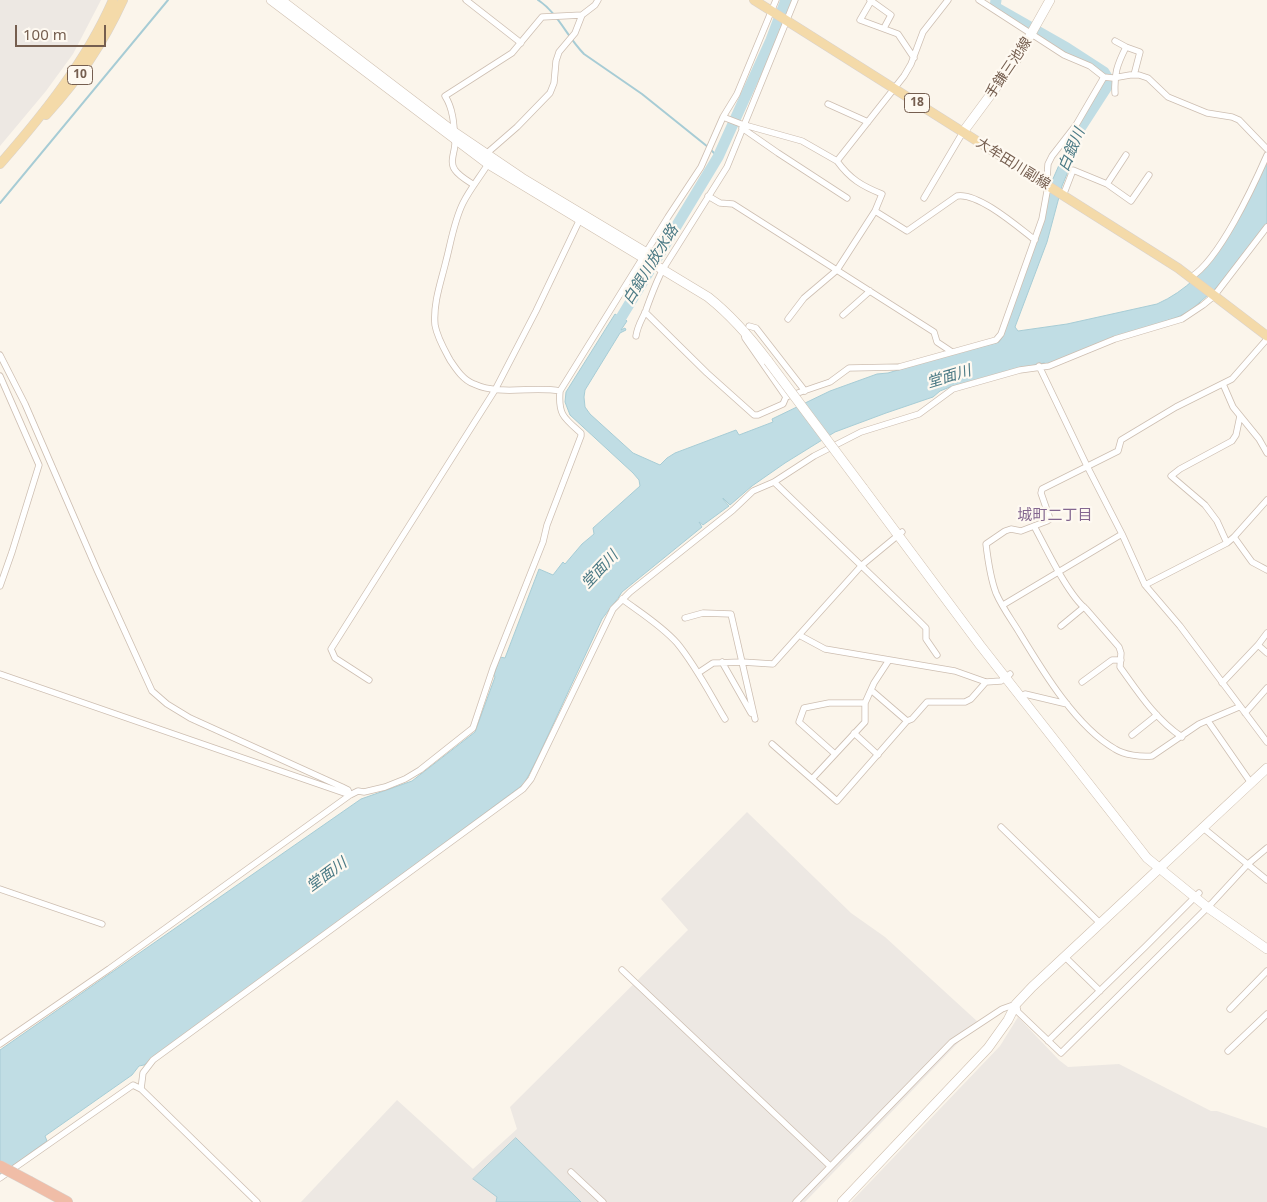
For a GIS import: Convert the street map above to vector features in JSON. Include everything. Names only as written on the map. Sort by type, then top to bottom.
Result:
[{"type":"highway","points":[[0,1166],[67,1202]]},
{"type":"main road","name":"10","points":[[21,140],[94,40],[113,0]]},
{"type":"main road","name":"10","points":[[0,164],[65,94],[87,66],[103,41],[123,0]]},
{"type":"main road","name":"大牟田川副線","points":[[754,0],[1154,252],[1193,279],[1267,338]]},
{"type":"street","points":[[271,0],[454,136],[486,154],[581,218]]},
{"type":"street","points":[[282,0],[488,164],[711,292],[737,314],[1132,841],[1147,858],[1161,866],[1267,948]]},
{"type":"street","points":[[466,0],[521,43]]},
{"type":"street","points":[[486,154],[517,127],[550,93],[554,83],[556,61],[559,52],[575,32],[582,15],[595,5],[598,0]]},
{"type":"street","points":[[0,1044],[149,940],[350,795],[358,791],[364,792],[385,787],[405,779],[420,770],[473,728],[493,668],[543,542],[547,525],[581,436],[560,410],[560,391],[644,255],[702,167],[737,94],[776,0]]},
{"type":"street","points":[[636,336],[639,323],[655,283],[664,266],[727,167],[794,0]]},
{"type":"street","points":[[884,28],[891,15],[871,0],[860,20],[898,34],[914,58]]},
{"type":"street","points":[[837,161],[904,76],[914,58],[923,32],[948,0]]},
{"type":"street","points":[[979,0],[1035,30],[1064,55],[1090,66],[1104,77],[1114,78],[1123,75],[1134,75],[1148,78],[1168,97],[1207,113],[1239,120],[1267,150]]},
{"type":"street","name":"手鎌三池線","points":[[963,132],[1017,59],[1035,30],[1050,0]]},
{"type":"street","points":[[474,185],[455,171],[452,164],[453,117],[445,96],[512,53],[542,17],[582,15]]},
{"type":"street","points":[[1115,41],[1140,52],[1134,75]]},
{"type":"street","points":[[1115,93],[1114,78],[1116,66],[1126,47]]},
{"type":"street","points":[[645,312],[707,373],[754,415],[783,404],[786,397],[830,382],[849,368],[899,367],[996,340],[1001,334],[1042,219],[1048,178],[1048,164],[1076,125],[1104,77]]},
{"type":"street","points":[[828,104],[868,122]]},
{"type":"street","points":[[725,118],[742,126],[802,141],[837,161],[845,172],[861,186],[882,194],[875,211],[837,270],[804,298],[788,319]]},
{"type":"street","points":[[742,126],[778,153],[848,198]]},
{"type":"street","points":[[924,198],[963,132]]},
{"type":"street","points":[[486,154],[488,164],[463,203],[453,231],[437,296],[435,326],[444,349],[454,366],[472,384],[495,390],[538,389],[560,391]]},
{"type":"street","points":[[1107,184],[1126,155]]},
{"type":"street","points":[[1193,279],[1223,239],[1253,187],[1267,155]]},
{"type":"street","points":[[1063,196],[1073,170],[1107,184],[1131,201],[1149,175]]},
{"type":"street","points":[[875,211],[907,231],[957,196],[962,195],[986,204],[1035,240]]},
{"type":"street","points":[[708,196],[720,203],[733,204],[870,291],[934,332],[937,342],[952,352]]},
{"type":"street","points":[[369,680],[335,658],[331,649],[495,390],[536,312],[581,218]]},
{"type":"street","points":[[141,1089],[143,1073],[153,1060],[523,789],[531,779],[611,611],[622,599],[754,491],[774,482],[814,456],[862,432],[919,414],[953,389],[1039,366],[1049,366],[1115,339],[1182,319],[1203,305],[1267,227]]},
{"type":"street","points":[[843,315],[870,291]]},
{"type":"street","points":[[746,328],[756,328],[805,391]]},
{"type":"street","points":[[746,328],[744,338],[786,397]]},
{"type":"street","points":[[1239,707],[1200,724],[1152,756],[1144,757],[1116,750],[1082,723],[1035,658],[1003,605],[992,581],[986,544],[1011,528],[1021,531],[1050,519],[1041,493],[1042,488],[1118,451],[1121,440],[1232,378],[1267,338]]},
{"type":"street","points":[[0,355],[25,404],[152,691],[166,704],[190,718],[342,787],[348,790],[350,795]]},
{"type":"street","points":[[1039,366],[1122,534],[1145,585],[1180,626],[1267,742]]},
{"type":"street","points":[[0,376],[39,466],[0,586]]},
{"type":"street","points":[[1223,384],[1233,407],[1259,439],[1267,454]]},
{"type":"street","points":[[1227,543],[1217,521],[1205,505],[1171,476],[1195,460],[1232,440],[1236,435],[1240,416]]},
{"type":"street","points":[[774,482],[926,628],[926,639],[937,656]]},
{"type":"street","points":[[1145,585],[1227,543],[1234,538],[1267,500]]},
{"type":"street","points":[[1034,526],[1059,572],[1080,605],[1084,607],[1119,647],[1121,653],[1120,667],[1146,704],[1170,729],[1182,737]]},
{"type":"street","points":[[698,673],[713,663],[773,664],[862,565],[900,533]]},
{"type":"street","points":[[1003,605],[1122,534]]},
{"type":"street","points":[[1234,538],[1252,562],[1267,570]]},
{"type":"street","points":[[622,599],[662,629],[676,643],[698,673],[725,719]]},
{"type":"street","points":[[1061,626],[1084,607]]},
{"type":"street","points":[[685,618],[703,613],[731,614],[755,719],[722,662]]},
{"type":"street","points":[[1222,683],[1258,645],[1267,632]]},
{"type":"street","points":[[799,634],[825,649],[955,671],[986,682],[1000,681],[1007,676]]},
{"type":"street","points":[[1258,645],[1267,653]]},
{"type":"street","points":[[812,779],[865,722],[865,703],[889,660]]},
{"type":"street","points":[[1082,682],[1112,660],[1120,660]]},
{"type":"street","points":[[0,674],[350,795]]},
{"type":"street","points":[[772,744],[837,801],[907,721],[912,719],[927,702],[965,702],[971,699],[986,682]]},
{"type":"street","points":[[1245,713],[1267,688]]},
{"type":"street","points":[[871,690],[907,721]]},
{"type":"street","points":[[1022,695],[1067,704]]},
{"type":"street","points":[[835,754],[799,722],[804,708],[829,703],[865,703]]},
{"type":"street","points":[[1132,735],[1157,715]]},
{"type":"street","points":[[1208,721],[1251,783]]},
{"type":"street","points":[[854,733],[878,754]]},
{"type":"street","points":[[842,1202],[988,1048],[1008,1020],[1016,1004],[1032,987],[1267,768]]},
{"type":"street","points":[[1202,827],[1267,880]]},
{"type":"street","points":[[1001,828],[1101,924]]},
{"type":"street","points":[[1016,1004],[1018,1012],[1061,1053],[1248,864],[1267,848]]},
{"type":"street","points":[[0,888],[102,924]]},
{"type":"street","points":[[1048,1041],[1197,895]]},
{"type":"street","points":[[1209,905],[1267,942]]},
{"type":"street","points":[[1065,957],[1100,991]]},
{"type":"street","points":[[622,970],[830,1166]]},
{"type":"street","points":[[1230,1009],[1267,971]]},
{"type":"street","points":[[796,1202],[952,1042],[1002,1009],[1016,1004]]},
{"type":"street","points":[[1228,1051],[1267,1014]]},
{"type":"street","points":[[0,1178],[129,1086],[135,1085],[256,1202]]},
{"type":"street","points":[[571,1172],[603,1202]]},
{"type":"shaded area","points":[[0,0],[101,0],[73,54],[46,91],[0,146]]},
{"type":"shaded area","points":[[747,812],[851,913],[885,937],[978,1022],[805,1202],[301,1202],[397,1100],[473,1169],[517,1129],[510,1107],[688,930],[661,899]]},
{"type":"shaded area","points":[[1018,1017],[1068,1067],[1119,1064],[1211,1111],[1217,1111],[1267,1128],[1267,1202],[851,1202],[1000,1046]]},
{"type":"water","name":"堂面川","points":[[1076,130],[1083,135],[1062,186],[1047,242],[1015,327],[1018,331],[1067,324],[1157,304],[1178,293],[1211,261],[1224,243],[1267,161],[1267,223],[1217,287],[1191,310],[1180,316],[1047,364],[1031,366],[950,387],[940,391],[933,397],[835,432],[785,463],[752,486],[730,505],[723,498],[729,506],[703,525],[699,522],[702,527],[622,592],[602,619],[524,784],[144,1065],[139,1066],[132,1075],[45,1136],[47,1141],[0,1175],[0,1050],[361,799],[412,781],[475,732],[495,677],[500,657],[505,658],[539,569],[553,575],[563,562],[565,564],[582,544],[594,534],[593,528],[640,486],[639,480],[633,473],[570,415],[565,402],[566,392],[615,314],[618,316],[620,313],[626,317],[627,321],[621,330],[625,328],[626,330],[620,333],[585,390],[585,407],[590,414],[633,453],[660,465],[675,453],[736,430],[739,435],[773,422],[772,419],[830,391],[877,374],[888,373],[999,342],[1003,336],[1049,196],[1052,181]]},
{"type":"water","points":[[516,1138],[581,1202],[496,1202],[497,1197],[473,1179]]},
{"type":"waterway","points":[[0,203],[168,0]]},
{"type":"waterway","points":[[538,0],[557,18],[584,54],[642,94],[718,157]]},
{"type":"waterway","name":"白銀川放水路","points":[[616,326],[718,157],[771,40],[786,0]]},
{"type":"waterway","name":"白銀川","points":[[996,0],[995,7],[1067,48],[1104,72],[1110,82],[1079,130],[1073,146]]},
{"type":"district","name":"城町二丁目","points":[[1055,516]]}]
